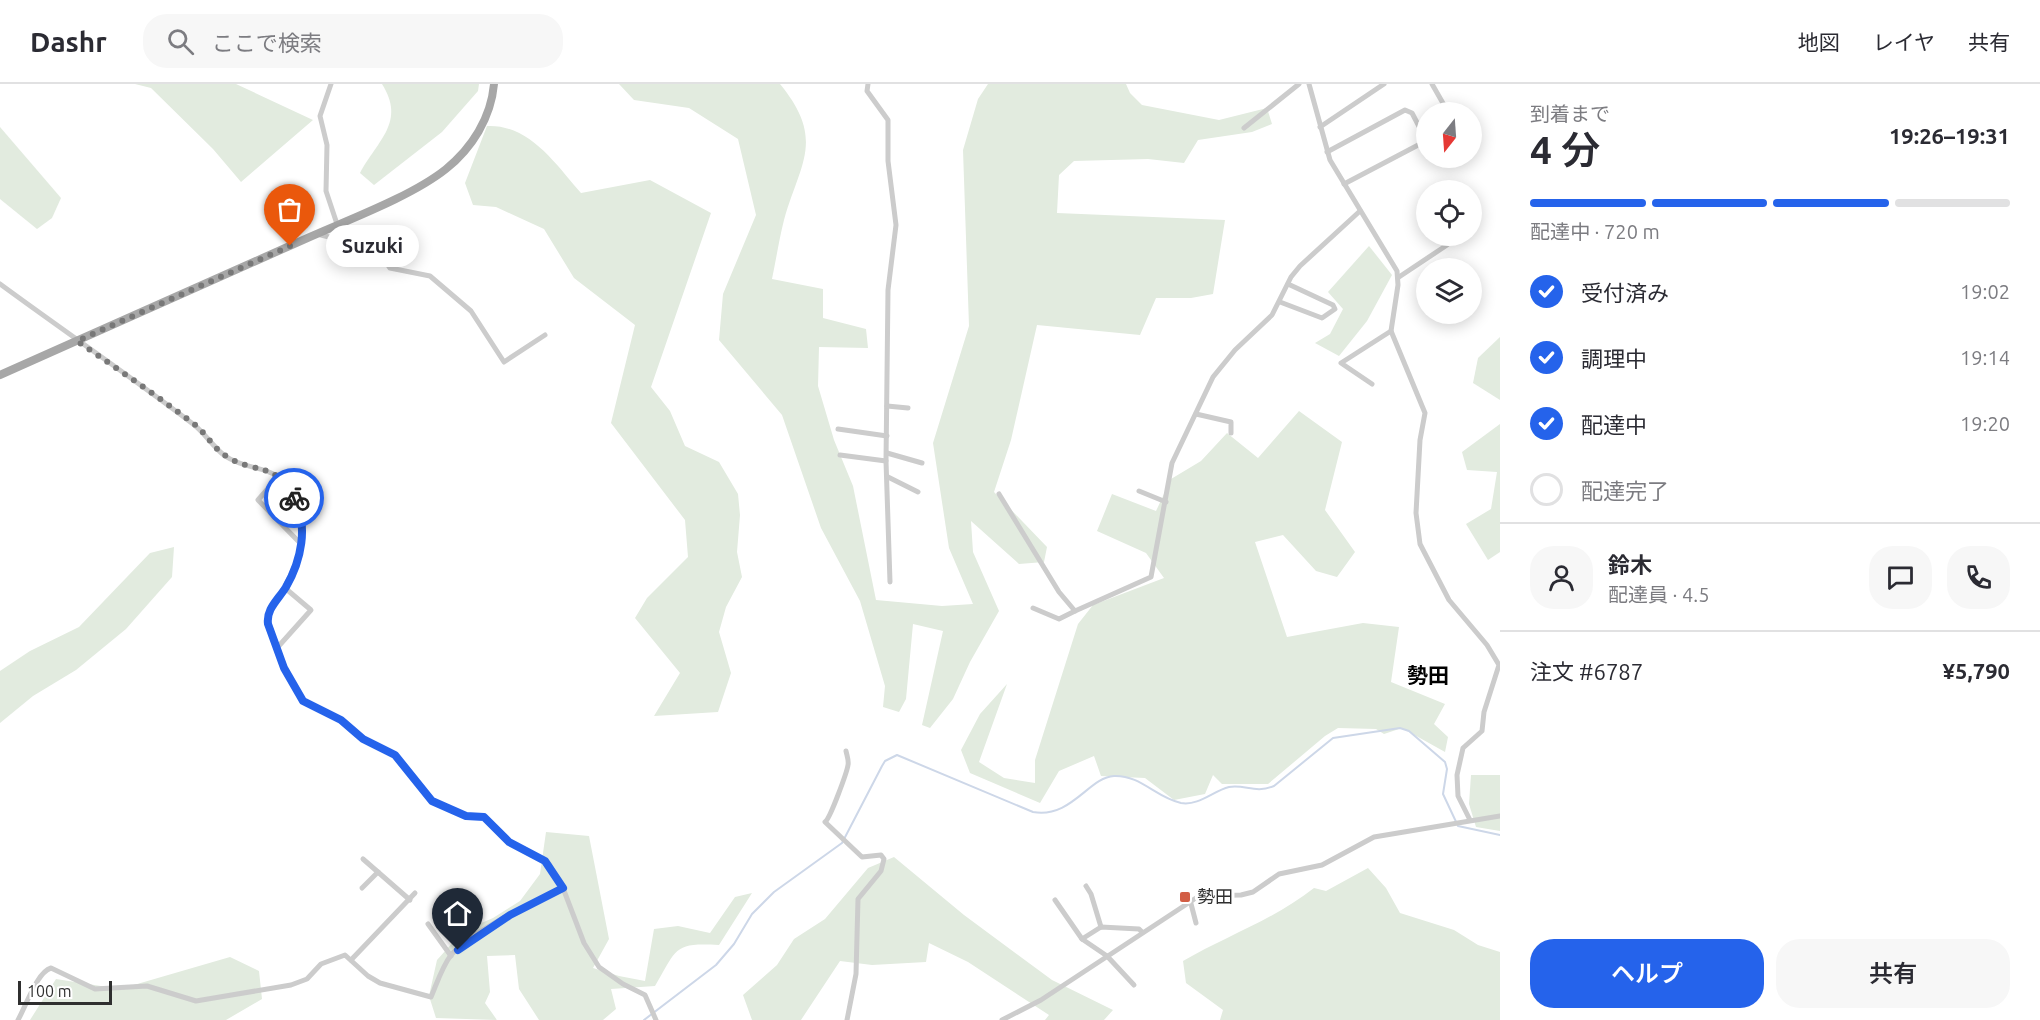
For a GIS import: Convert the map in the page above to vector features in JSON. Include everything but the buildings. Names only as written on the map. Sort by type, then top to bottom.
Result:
[{"type":"main road","points":[[0,375],[431,180],[447,168],[477,135],[487,115],[494,84]]},
{"type":"street","points":[[331,84],[320,116],[327,145],[326,191],[337,224]]},
{"type":"street","points":[[868,84],[867,91],[888,120],[888,161],[896,225],[888,290],[886,461],[890,582]]},
{"type":"street","points":[[1244,128],[1299,84]]},
{"type":"street","points":[[1310,84],[1327,152],[1399,277],[1391,331],[1425,413],[1420,440],[1416,513],[1420,544],[1449,600],[1487,645],[1499,665],[1484,712],[1482,731],[1463,748],[1457,775],[1458,796],[1470,820]]},
{"type":"street","points":[[1320,126],[1384,84]]},
{"type":"street","points":[[1432,84],[1442,102]]},
{"type":"street","points":[[1327,152],[1405,110],[1412,113],[1424,136],[1422,143],[1344,184]]},
{"type":"street","points":[[1034,608],[1059,619],[1151,576],[1172,463],[1207,388],[1222,364],[1272,315],[1300,266],[1360,212]]},
{"type":"street","points":[[316,234],[376,249],[390,268],[430,276],[471,311],[504,362],[545,335]]},
{"type":"street","points":[[1399,277],[1446,246]]},
{"type":"street","points":[[0,284],[196,426],[224,455],[249,466],[266,468],[279,476],[296,501],[302,521],[301,544],[285,588],[268,614],[277,648],[293,688],[303,701],[341,720],[363,739],[395,755],[432,801],[466,816],[484,817],[509,842],[549,864],[563,888],[584,943],[599,967],[623,984],[645,995],[656,1020]]},
{"type":"street","points":[[1280,302],[1322,318],[1335,309],[1333,305],[1288,284]]},
{"type":"street","points":[[1372,384],[1341,363],[1391,331]]},
{"type":"street","points":[[887,406],[908,408]]},
{"type":"street","points":[[1196,414],[1231,422],[1231,433]]},
{"type":"street","points":[[838,429],[887,436]]},
{"type":"street","points":[[887,453],[922,463]]},
{"type":"street","points":[[840,455],[886,461]]},
{"type":"street","points":[[279,476],[258,500],[301,544]]},
{"type":"street","points":[[888,477],[918,492]]},
{"type":"street","points":[[1139,491],[1166,502]]},
{"type":"street","points":[[999,494],[1059,592],[1075,611]]},
{"type":"street","points":[[277,648],[311,610],[285,588]]},
{"type":"street","points":[[846,751],[848,767],[840,782],[832,814],[825,822],[862,857],[881,855],[884,859],[881,871],[858,899],[856,974],[847,1020]]},
{"type":"street","points":[[1002,1020],[1041,1000],[1190,900],[1208,894],[1247,894],[1279,873],[1322,865],[1374,837],[1500,816]]},
{"type":"street","points":[[363,859],[410,900]]},
{"type":"street","points":[[362,888],[378,872]]},
{"type":"street","points":[[1086,886],[1091,894],[1101,927]]},
{"type":"street","points":[[18,1020],[38,979],[45,970],[51,968],[59,969],[95,989],[147,986],[196,1001],[291,985],[307,979],[321,964],[341,955],[380,983],[431,997],[451,956],[510,915],[563,888]]},
{"type":"street","points":[[351,960],[416,893]]},
{"type":"street","points":[[1055,900],[1082,939],[1107,956],[1134,985]]},
{"type":"street","points":[[1190,900],[1196,923]]},
{"type":"street","points":[[428,924],[451,956]]},
{"type":"street","points":[[1082,939],[1101,927],[1139,929],[1142,932]]},
{"type":"shaded area","points":[[135,84],[236,84],[313,120],[241,182],[213,149],[151,88]]},
{"type":"shaded area","points":[[382,84],[479,84],[478,91],[442,132],[374,185],[360,173],[387,130],[390,120],[389,97]]},
{"type":"shaded area","points":[[619,84],[780,84],[794,104],[806,137],[805,152],[784,220],[772,279],[823,289],[823,318],[866,329],[868,348],[819,347],[818,386],[834,440],[853,486],[876,600],[942,606],[973,604],[949,548],[933,443],[969,326],[963,150],[978,99],[988,84],[1126,84],[1130,93],[1142,105],[1219,120],[1267,108],[1272,124],[1252,132],[1198,140],[1184,163],[1148,159],[1074,161],[1059,175],[1057,213],[1225,220],[1213,294],[1191,298],[1156,298],[1140,335],[1037,325],[1011,440],[994,492],[1047,547],[1044,562],[1019,564],[971,521],[973,552],[999,611],[970,662],[953,699],[930,728],[922,725],[943,631],[913,624],[906,699],[899,712],[883,707],[885,686],[860,601],[821,528],[782,415],[719,340],[723,294],[756,215],[738,139],[689,108],[634,100]]},
{"type":"shaded area","points":[[487,126],[502,127],[529,139],[552,159],[581,193],[650,180],[711,213],[651,387],[670,411],[685,446],[719,462],[738,494],[740,515],[737,552],[742,577],[726,607],[719,632],[731,673],[718,712],[654,716],[680,673],[635,618],[647,598],[688,557],[685,520],[611,423],[635,325],[574,278],[544,229],[496,207],[473,205],[465,183]]},
{"type":"shaded area","points":[[0,127],[61,198],[52,218],[37,229],[0,199]]},
{"type":"shaded area","points":[[1369,246],[1392,275],[1367,321],[1339,356],[1315,343],[1330,334],[1343,309],[1328,292]]},
{"type":"shaded area","points":[[1500,337],[1500,400],[1473,383],[1478,358]]},
{"type":"shaded area","points":[[1299,411],[1342,442],[1325,510],[1355,552],[1337,577],[1316,571],[1283,535],[1255,542],[1287,637],[1363,623],[1399,627],[1391,682],[1445,704],[1434,724],[1448,737],[1445,752],[1402,728],[1384,734],[1376,729],[1338,728],[1325,736],[1268,784],[1222,784],[1213,775],[1205,794],[1174,800],[1145,778],[1101,776],[1094,756],[1059,771],[1040,803],[970,773],[961,750],[980,714],[1007,684],[979,762],[1004,778],[1035,783],[1035,760],[1078,624],[1093,605],[1164,578],[1146,553],[1097,531],[1112,494],[1156,511],[1171,479],[1201,461],[1227,433],[1258,458]]},
{"type":"shaded area","points":[[1500,424],[1500,552],[1488,560],[1466,524],[1491,509],[1497,472],[1467,470],[1462,452]]},
{"type":"shaded area","points":[[174,547],[172,577],[126,629],[76,670],[33,696],[0,723],[0,671],[30,651],[79,627],[150,553]]},
{"type":"shaded area","points":[[1471,775],[1500,775],[1500,831],[1476,827],[1469,804]]},
{"type":"shaded area","points":[[546,832],[589,836],[609,939],[593,968],[619,976],[645,981],[654,929],[678,926],[710,933],[735,897],[752,893],[719,945],[693,945],[678,950],[655,986],[611,989],[616,1009],[603,1020],[539,1020],[519,989],[515,955],[487,956],[490,992],[485,1003],[497,1020],[436,1018],[429,996],[437,960],[463,931],[493,918],[520,901],[540,874]]},
{"type":"shaded area","points":[[894,857],[964,915],[1052,980],[1113,1010],[1104,1020],[1045,1020],[1049,1015],[968,962],[929,943],[926,962],[872,965],[840,961],[801,1020],[752,1020],[743,995],[777,965],[794,939],[825,919],[868,868]]},
{"type":"shaded area","points":[[1368,868],[1386,888],[1400,913],[1454,930],[1478,945],[1500,952],[1500,1020],[1220,1020],[1223,1010],[1186,983],[1183,961],[1267,918],[1314,888],[1326,891]]},
{"type":"shaded area","points":[[230,957],[259,971],[262,999],[226,1020],[30,1020],[56,979],[120,989]]},
{"type":"waterway","points":[[644,1020],[716,965],[734,944],[752,914],[774,892],[842,843],[885,761],[897,755],[1033,812],[1046,813],[1069,804],[1096,783],[1114,776],[1132,779],[1164,797],[1181,803],[1194,802],[1229,787],[1267,788],[1274,786],[1333,738],[1400,728],[1409,731],[1445,762],[1447,769],[1443,794],[1458,826],[1500,835]]},
{"type":"way so far","points":[[290,246],[77,341],[196,426],[224,455],[249,466],[266,468],[279,476],[294,498]]},
{"type":"place","name":"Suzuki","points":[[290,246]]},
{"type":"place","name":"勢田","points":[[1185,897]]},
{"type":"district","name":"勢田","points":[[1428,676]]},
{"type":"route","points":[[294,498],[300,512],[303,532],[298,559],[285,588],[268,614],[268,624],[293,688],[303,701],[315,709],[341,720],[363,739],[395,755],[426,797],[466,816],[484,817],[509,842],[541,858],[549,864],[563,888],[510,915],[458,950]]}]
